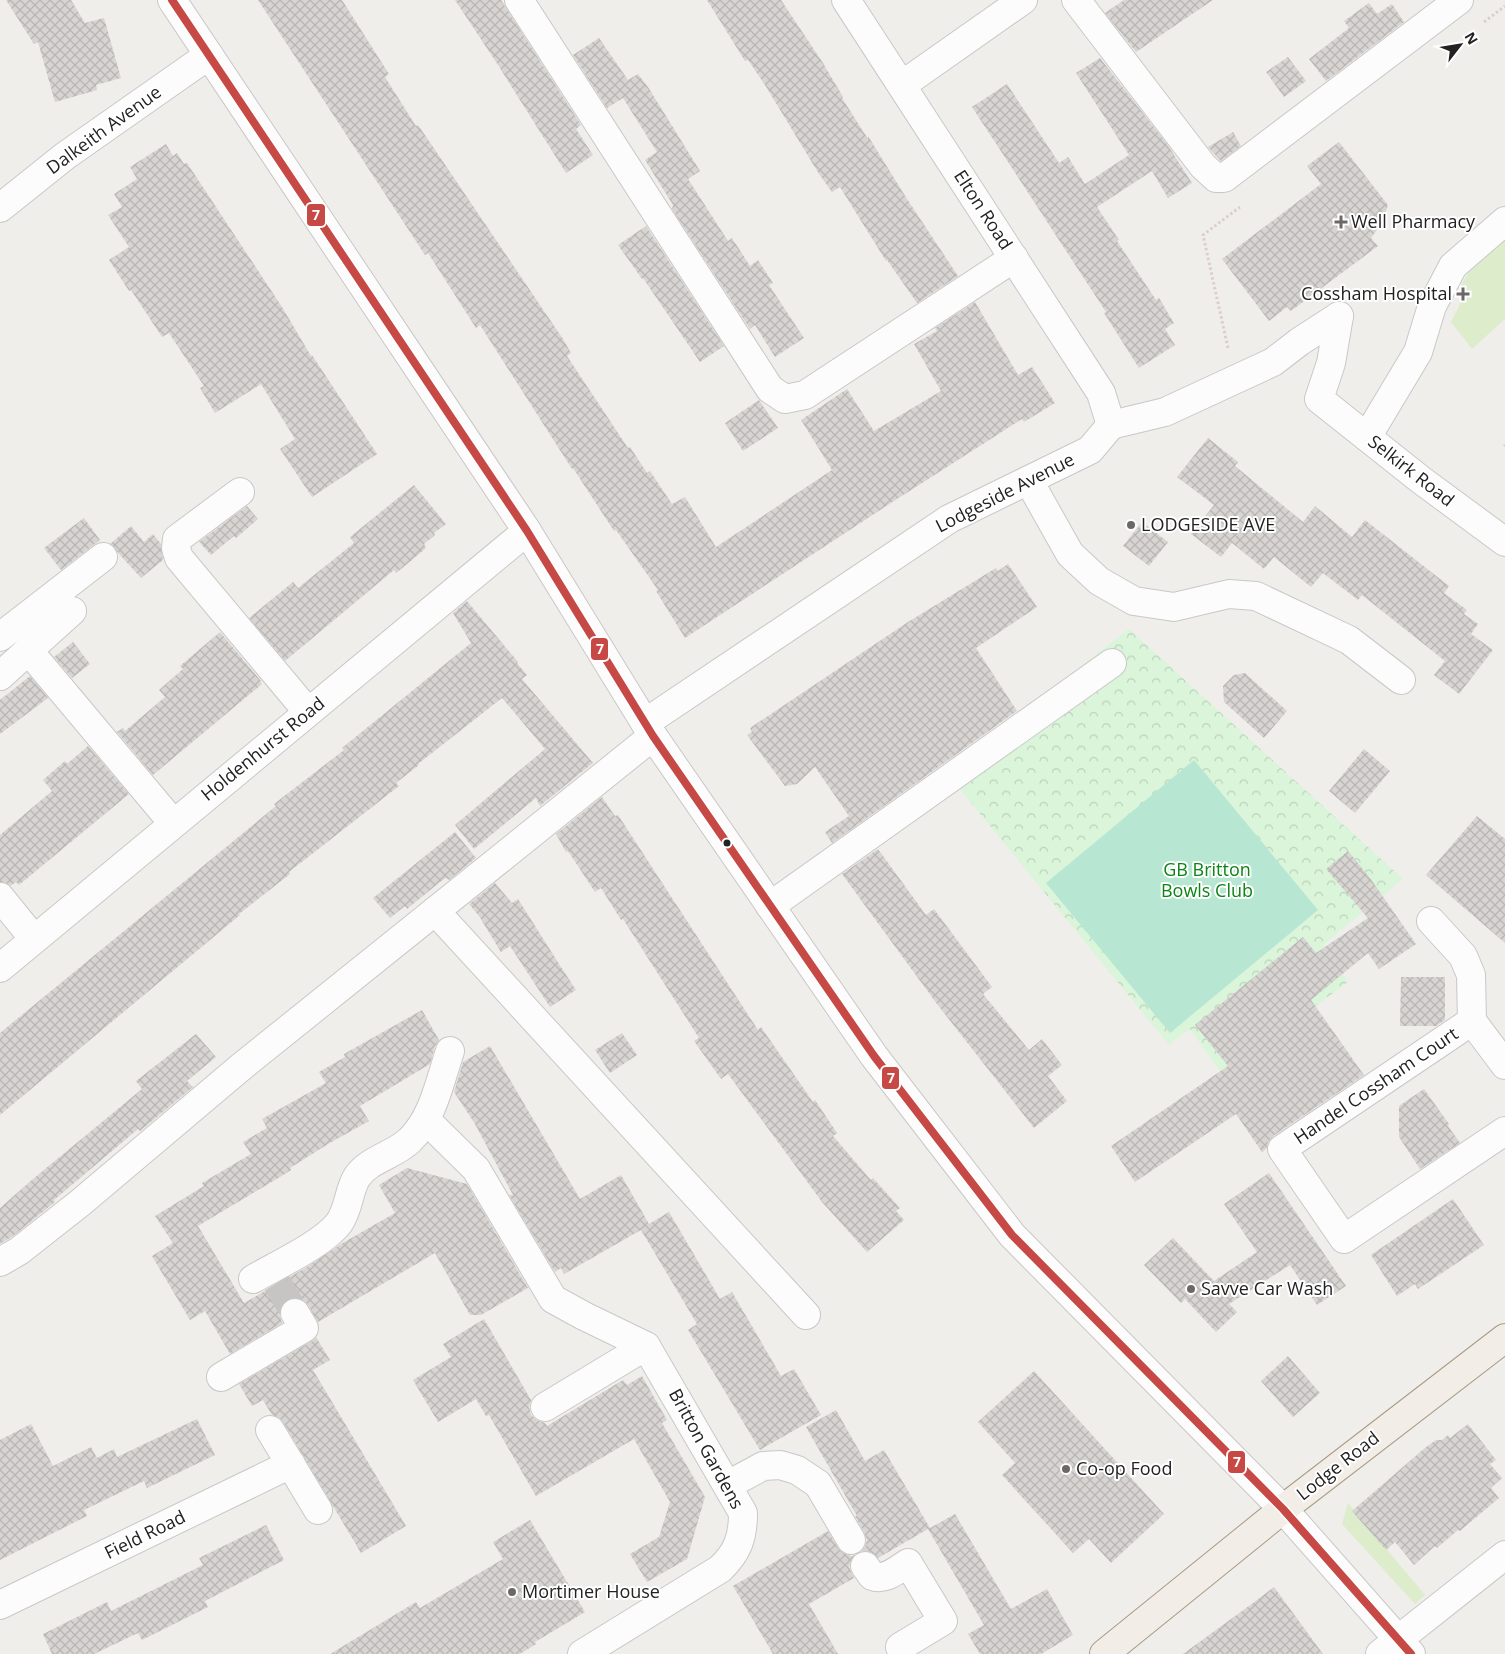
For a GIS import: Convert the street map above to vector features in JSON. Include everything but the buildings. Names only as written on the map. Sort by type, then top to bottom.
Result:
[{"type":"main road","name":"Lodge Road","points":[[1104,1654],[1283,1509],[1505,1338]]},
{"type":"street","points":[[172,0],[527,531],[649,729],[874,1056],[1012,1235],[1283,1509],[1397,1649],[1505,1556]]},
{"type":"street","points":[[519,0],[770,389],[785,399],[806,395],[1014,258]]},
{"type":"street","name":"Elton Road","points":[[846,0],[1101,393],[1111,425]]},
{"type":"street","points":[[902,86],[1023,0]]},
{"type":"street","points":[[1076,0],[1203,166],[1216,178],[1224,178],[1459,0]]},
{"type":"street","name":"Dalkeith Avenue","points":[[0,208],[65,156],[209,54]]},
{"type":"street","points":[[1367,437],[1418,352],[1432,306],[1453,266],[1505,221]]},
{"type":"street","name":"Selkirk Road","points":[[1235,380],[1274,362],[1339,316],[1331,363],[1319,398],[1505,542]]},
{"type":"street","points":[[1111,425],[1165,412],[1235,380]]},
{"type":"street","name":"Lodgeside Avenue","points":[[0,1262],[19,1251],[80,1203],[241,1067],[435,911],[649,729],[949,519],[1090,450],[1111,425]]},
{"type":"street","points":[[1029,481],[1070,554],[1099,581],[1134,600],[1174,607],[1229,594],[1256,596],[1349,640],[1401,680]]},
{"type":"street","points":[[240,492],[177,539],[176,548],[179,558],[308,712]]},
{"type":"street","name":"Holdenhurst Road","points":[[0,968],[527,531]]},
{"type":"street","points":[[0,637],[102,557]]},
{"type":"street","points":[[0,676],[72,611]]},
{"type":"street","points":[[28,650],[173,823]]},
{"type":"street","points":[[770,906],[1112,663]]},
{"type":"street","points":[[0,897],[34,940]]},
{"type":"street","points":[[435,911],[806,1315]]},
{"type":"street","name":"Handel Cossham Court","points":[[1431,921],[1463,956],[1471,975],[1472,1021],[1505,1064]]},
{"type":"street","name":"Handel Cossham Court","points":[[1472,1021],[1282,1149],[1344,1239],[1505,1130]]},
{"type":"street","points":[[267,1277],[327,1235],[346,1211],[356,1177],[368,1166],[409,1141],[426,1120],[450,1051]]},
{"type":"street","points":[[426,1120],[476,1169],[553,1299],[646,1346]]},
{"type":"street","points":[[220,1377],[304,1328],[295,1313]]},
{"type":"street","points":[[545,1407],[646,1346]]},
{"type":"street","name":"Britton Gardens","points":[[582,1654],[720,1569],[729,1560],[741,1540],[743,1513],[646,1346]]},
{"type":"street","points":[[270,1430],[318,1510]]},
{"type":"street","name":"Field Road","points":[[0,1605],[291,1464]]},
{"type":"street","points":[[728,1485],[764,1466],[780,1465],[797,1470],[818,1484],[851,1540]]},
{"type":"street","points":[[865,1566],[872,1576],[878,1578],[886,1576],[908,1563],[942,1621],[900,1647]]},
{"type":"path","points":[[1481,24],[1505,6]]},
{"type":"path","points":[[1235,380],[1203,236],[1243,205]]},
{"type":"green space","points":[[1505,232],[1505,319],[1472,349],[1451,322],[1459,306],[1462,284],[1480,252]]},
{"type":"green space","name":"GB Britton Bowls Club","points":[[1129,629],[1403,879],[1323,945],[1348,982],[1223,1075],[1190,1029],[1169,1045],[945,771]]},
{"type":"green space","points":[[1194,760],[1318,910],[1170,1033],[1046,883]]},
{"type":"green space","points":[[1348,1503],[1425,1595],[1415,1604],[1342,1524]]},
{"type":"tunnel","points":[[277,1283],[295,1313]]},
{"type":"transit line","name":"7","points":[[172,0],[527,531],[653,736],[874,1056],[1012,1235],[1283,1509],[1411,1654]]},
{"type":"place","name":"Well Pharmacy","points":[[1341,222]]},
{"type":"place","name":"Cossham Hospital","points":[[1463,294]]},
{"type":"place","name":"LODGESIDE AVE","points":[[1131,525]]},
{"type":"place","name":"Savve Car Wash","points":[[1191,1289]]},
{"type":"place","name":"Co-op Food","points":[[1066,1469]]},
{"type":"place","name":"Mortimer House","points":[[512,1592]]}]
